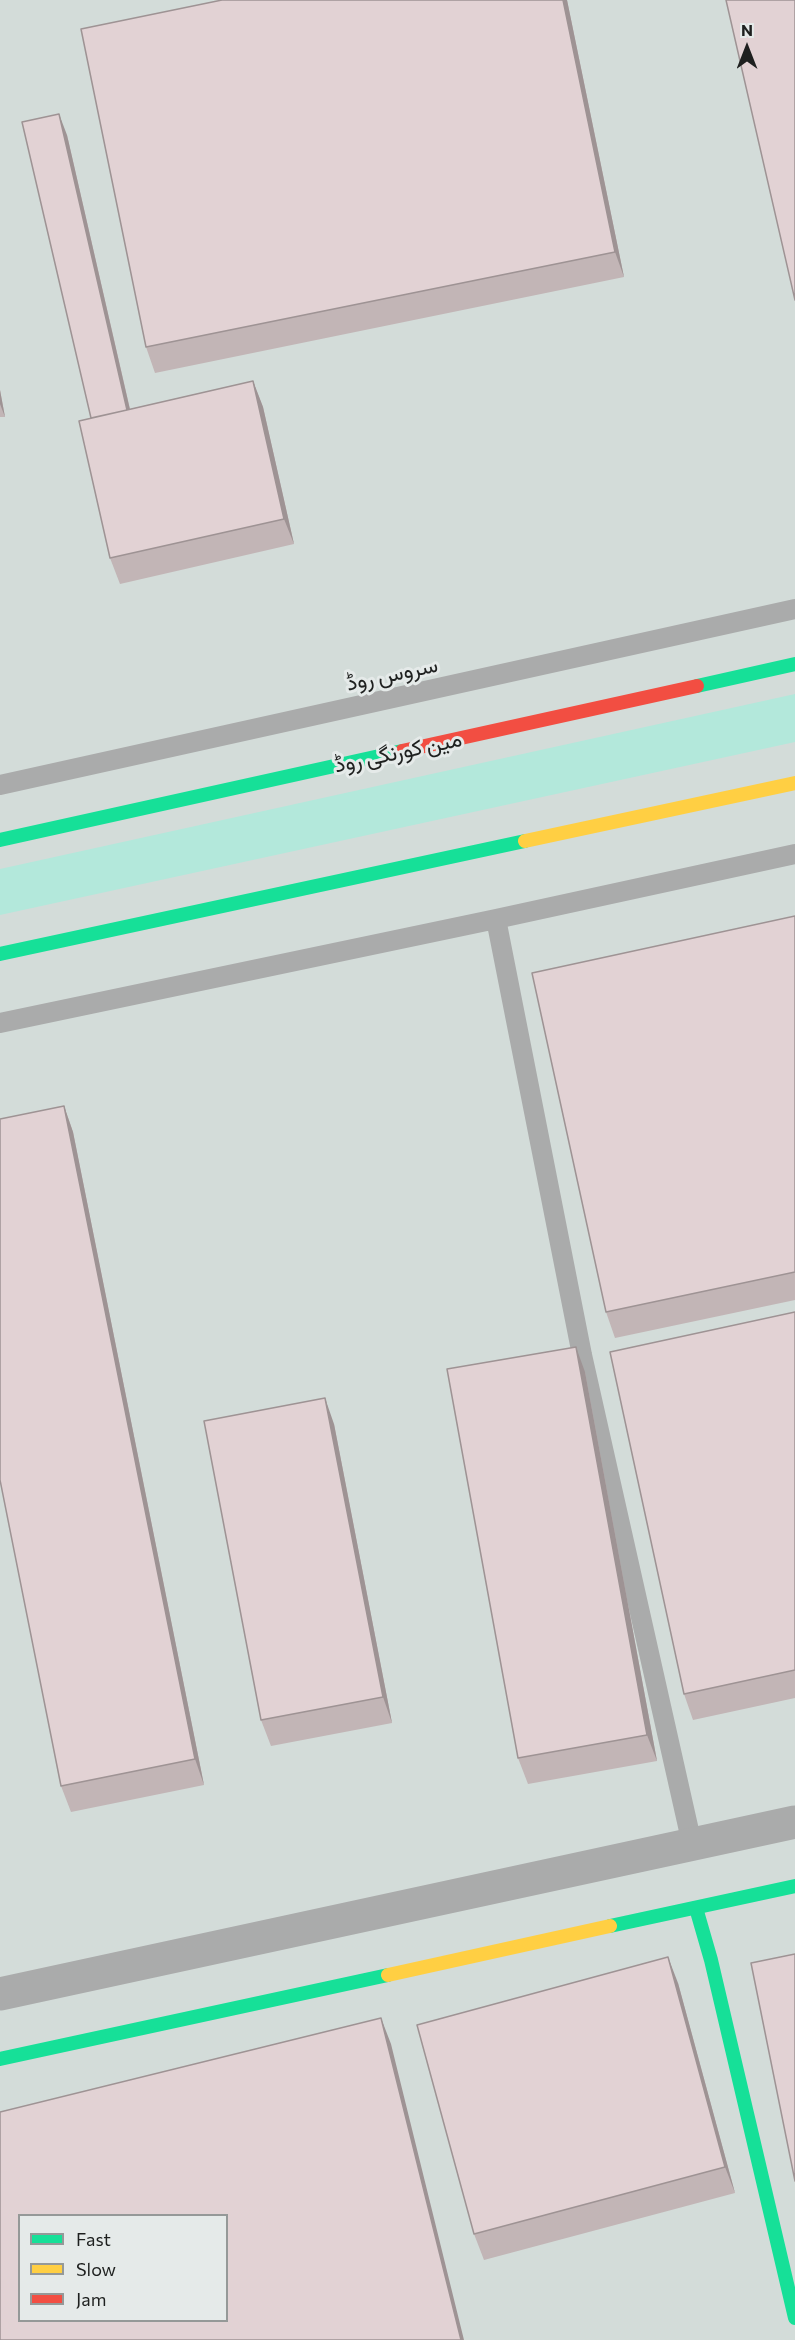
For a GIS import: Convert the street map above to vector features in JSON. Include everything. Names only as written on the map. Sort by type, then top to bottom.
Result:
[{"type":"main road","name":"مین کورنگی روڈ","points":[[0,840],[795,664]]},
{"type":"main road","points":[[0,954],[795,783]]},
{"type":"main road","points":[[0,2059],[795,1886]]},
{"type":"main road","points":[[696,1908],[711,1960],[795,2318]]},
{"type":"street","points":[[0,1994],[795,1822]]},
{"type":"lane","name":"سروس روڈ","points":[[0,785],[795,609]]},
{"type":"lane","points":[[0,1023],[795,854]]},
{"type":"lane","points":[[495,919],[582,1355],[692,1844]]},
{"type":"shaded area","points":[[0,0],[795,0],[795,2340],[0,2340]]},
{"type":"green space","points":[[795,694],[795,742],[0,915],[0,869]]},
{"type":"building","points":[[222,0],[563,0],[615,252],[146,347],[81,29]]},
{"type":"building","points":[[726,0],[795,0],[795,300]]},
{"type":"building","points":[[59,114],[127,410],[91,418],[22,122]]},
{"type":"building","points":[[253,381],[284,519],[110,558],[79,421]]},
{"type":"building","points":[[795,916],[795,1272],[606,1312],[532,973]]},
{"type":"building","points":[[64,1106],[195,1759],[61,1786],[0,1480],[0,1119]]},
{"type":"building","points":[[795,1312],[795,1670],[684,1694],[610,1352]]},
{"type":"building","points":[[576,1347],[647,1735],[518,1758],[447,1369]]},
{"type":"building","points":[[325,1398],[383,1697],[261,1720],[204,1421]]},
{"type":"building","points":[[795,1954],[795,2181],[751,1963]]},
{"type":"building","points":[[668,1957],[725,2167],[474,2234],[417,2025]]},
{"type":"building","points":[[381,2018],[461,2340],[0,2340],[0,2112]]},
{"type":"traffic: fast","points":[[697,686],[795,664]]},
{"type":"traffic: fast","points":[[0,840],[402,751]]},
{"type":"traffic: fast","points":[[0,954],[525,841]]},
{"type":"traffic: fast","points":[[610,1926],[795,1886]]},
{"type":"traffic: fast","points":[[696,1908],[711,1960],[795,2318]]},
{"type":"traffic: fast","points":[[0,2059],[388,1975]]},
{"type":"traffic: slow","points":[[525,841],[795,783]]},
{"type":"traffic: slow","points":[[388,1975],[610,1926]]},
{"type":"traffic: jam","points":[[402,751],[697,686]]}]
